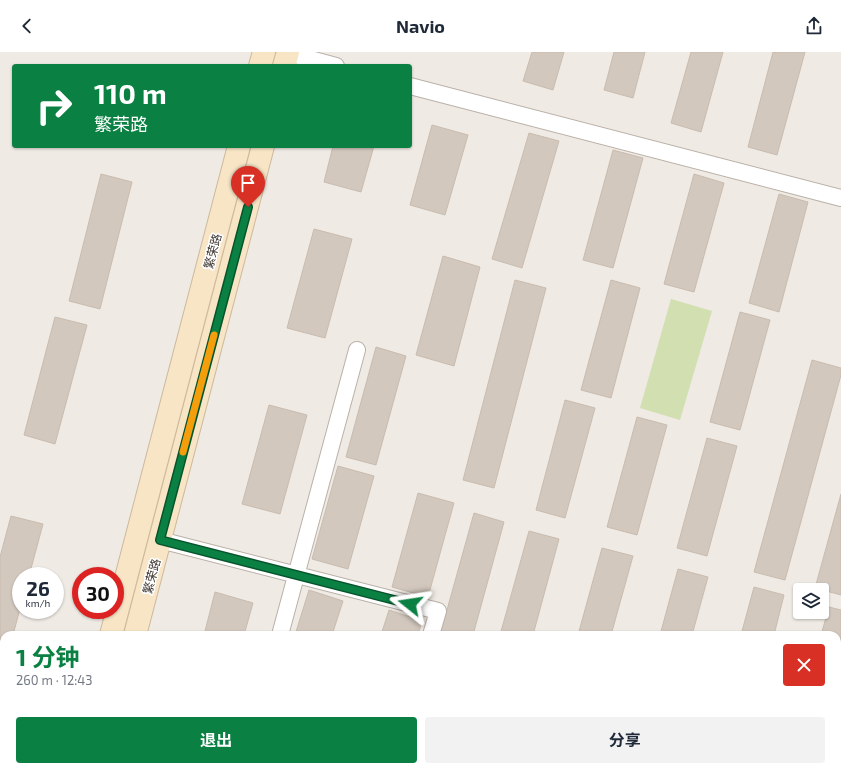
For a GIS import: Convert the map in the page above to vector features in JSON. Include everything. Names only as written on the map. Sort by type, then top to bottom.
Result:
[{"type":"main road","points":[[261,64],[264,52]]},
{"type":"main road","name":"繁荣路","points":[[112,631],[238,148]]},
{"type":"main road","name":"繁荣路","points":[[136,631],[263,148]]},
{"type":"street","points":[[287,57],[325,64]]},
{"type":"street","points":[[412,87],[841,198]]},
{"type":"street","points":[[281,631],[298,575],[357,350]]},
{"type":"street","points":[[160,540],[438,611],[432,631]]},
{"type":"green space","points":[[671,299],[712,311],[680,420],[640,408]]},
{"type":"building","points":[[532,52],[564,52],[553,90],[523,81]]},
{"type":"building","points":[[614,52],[645,52],[633,98],[604,90]]},
{"type":"building","points":[[691,52],[723,52],[701,132],[671,123]]},
{"type":"building","points":[[773,52],[805,52],[777,155],[748,147]]},
{"type":"building","points":[[432,125],[468,135],[445,215],[410,205]]},
{"type":"building","points":[[529,133],[559,141],[522,268],[492,259]]},
{"type":"building","points":[[332,148],[373,148],[361,192],[324,182]]},
{"type":"building","points":[[613,150],[643,158],[613,268],[583,260]]},
{"type":"building","points":[[101,174],[132,182],[100,309],[69,301]]},
{"type":"building","points":[[694,174],[724,183],[694,292],[664,284]]},
{"type":"building","points":[[779,194],[808,202],[779,312],[749,303]]},
{"type":"building","points":[[314,229],[352,239],[325,338],[287,328]]},
{"type":"building","points":[[443,256],[480,267],[454,366],[416,355]]},
{"type":"building","points":[[515,280],[546,288],[494,488],[463,480]]},
{"type":"building","points":[[611,280],[640,288],[611,398],[581,390]]},
{"type":"building","points":[[740,312],[770,320],[740,430],[710,422]]},
{"type":"building","points":[[55,317],[87,325],[55,444],[24,435]]},
{"type":"building","points":[[376,347],[406,356],[376,465],[346,457]]},
{"type":"building","points":[[812,360],[841,368],[841,375],[785,580],[754,572]]},
{"type":"building","points":[[565,400],[595,408],[565,518],[536,510]]},
{"type":"building","points":[[269,405],[307,415],[280,514],[242,504]]},
{"type":"building","points":[[637,417],[667,425],[637,535],[607,527]]},
{"type":"building","points":[[707,438],[737,446],[707,556],[677,548]]},
{"type":"building","points":[[338,466],[374,476],[348,569],[312,559]]},
{"type":"building","points":[[418,493],[454,503],[428,597],[392,587]]},
{"type":"building","points":[[841,494],[841,595],[829,592],[829,583],[816,583]]},
{"type":"building","points":[[474,513],[504,522],[474,631],[441,631]]},
{"type":"building","points":[[11,516],[43,524],[31,567],[12,567],[12,619],[17,619],[14,631],[0,631],[0,557]]},
{"type":"building","points":[[529,531],[559,539],[534,631],[501,631]]},
{"type":"building","points":[[602,548],[633,556],[612,631],[579,631]]},
{"type":"building","points":[[678,569],[708,577],[693,631],[661,631]]},
{"type":"building","points":[[754,587],[784,595],[775,631],[742,631]]},
{"type":"building","points":[[309,590],[343,601],[333,631],[296,631]]},
{"type":"building","points":[[215,592],[253,603],[245,631],[205,631]]},
{"type":"building","points":[[829,607],[841,610],[841,631],[822,631],[826,619],[829,619]]},
{"type":"building","points":[[389,610],[422,621],[419,631],[382,631]]},
{"type":"slow traffic","points":[[183,452],[214,335]]},
{"type":"route","points":[[248,207],[160,540],[410,604]]}]
